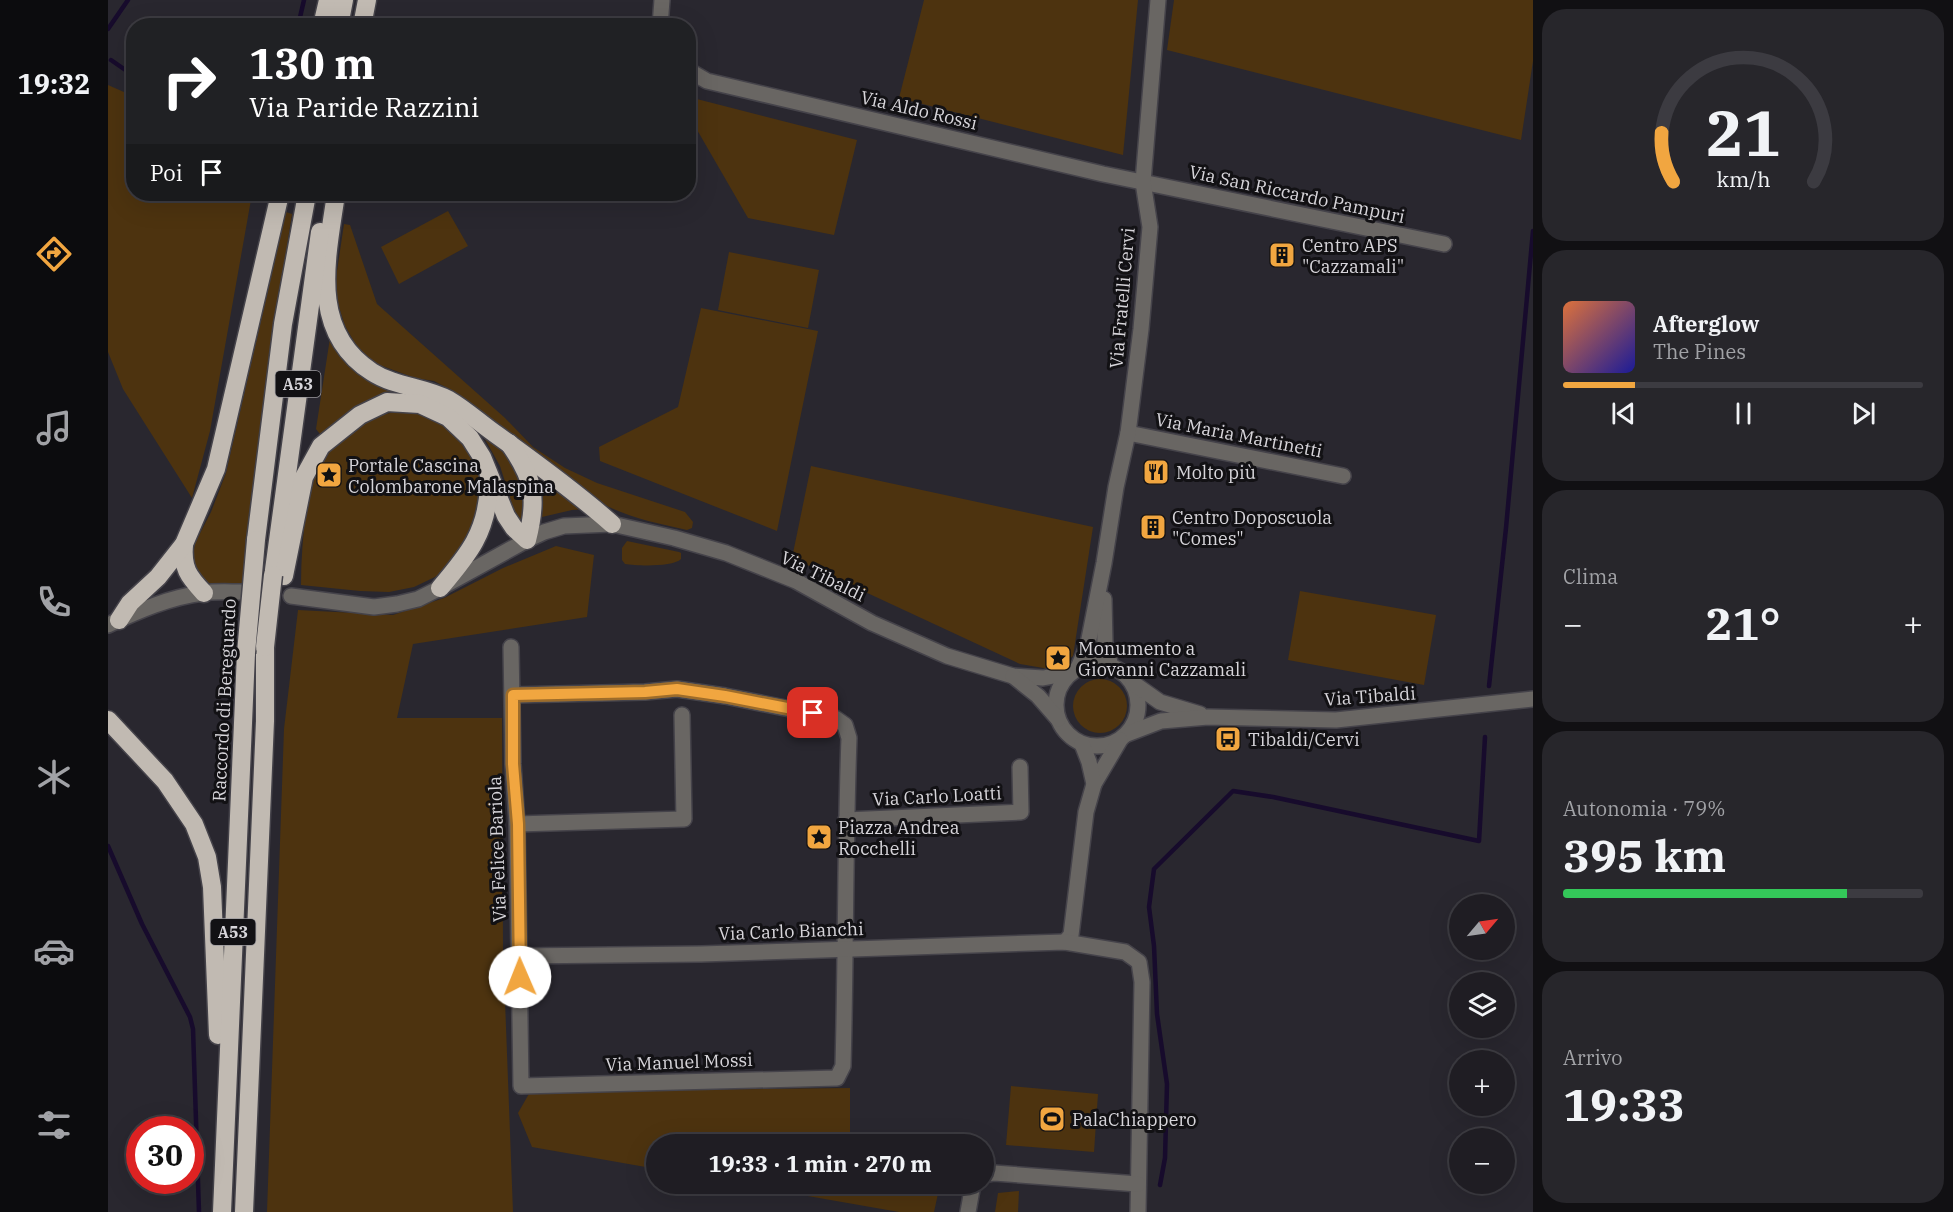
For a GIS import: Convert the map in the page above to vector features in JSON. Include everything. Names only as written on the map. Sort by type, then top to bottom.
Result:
[{"type":"highway","points":[[324,18],[328,0]]},
{"type":"highway","points":[[341,18],[344,0]]},
{"type":"highway","points":[[364,18],[367,0]]},
{"type":"highway","points":[[113,622],[158,577],[183,544],[216,469],[278,201]]},
{"type":"highway","name":"Raccordo di Bereguardo","points":[[222,1212],[246,652],[256,540],[283,324],[306,201]]},
{"type":"highway","name":"A53","points":[[244,1212],[270,647],[314,273],[325,201]]},
{"type":"highway","points":[[335,201],[326,301],[333,327],[348,352],[372,372],[448,400],[508,443],[612,524]]},
{"type":"highway","points":[[279,576],[304,477],[321,446],[360,415],[387,402],[420,404],[448,417],[470,438],[482,457],[506,516],[514,528],[527,540],[533,515],[533,495],[528,476],[508,443]]},
{"type":"highway","points":[[441,588],[473,547],[488,507],[490,478]]},
{"type":"highway","points":[[183,544],[182,560],[187,573],[204,592]]},
{"type":"highway","points":[[108,720],[165,780],[194,824],[207,857],[212,887],[224,1144]]},
{"type":"street","points":[[661,18],[662,0]]},
{"type":"street","name":"Via Fratelli Cervi","points":[[1074,671],[1088,644],[1128,433],[1150,227],[1143,182],[1158,0]]},
{"type":"street","name":"Via Aldo Rossi","points":[[696,75],[707,81],[1143,182]]},
{"type":"street","name":"Via San Riccardo Pampuri","points":[[1143,182],[1444,244]]},
{"type":"street","name":"Via Maria Martinetti","points":[[1128,433],[1343,476]]},
{"type":"street","name":"Via Tibaldi","points":[[291,596],[374,607],[418,599],[527,540],[564,526],[612,524],[726,553],[796,581],[872,622],[947,656],[1013,676],[1043,678],[1074,671]]},
{"type":"street","name":"Via Fratelli Cervi","points":[[1104,563],[1105,644],[1112,666]]},
{"type":"street","points":[[113,622],[148,608],[204,592],[241,592]]},
{"type":"street","name":"Via Felice Bariola","points":[[511,647],[513,764],[518,824],[521,1086]]},
{"type":"street","points":[[1065,942],[1071,935],[1086,812],[1094,784],[1135,722],[1139,709],[1138,695],[1132,682],[1123,672],[1112,666],[1095,663],[1074,671],[1060,686],[1057,694],[1058,719],[1068,734],[1082,744],[1098,747],[1114,743],[1124,737]]},
{"type":"street","name":"Via Tibaldi","points":[[1013,676],[1038,696],[1058,719]]},
{"type":"street","name":"Via Tibaldi","points":[[1132,682],[1160,702],[1208,717]]},
{"type":"street","points":[[513,695],[645,692],[677,689],[835,718],[845,725],[849,738],[846,820],[846,948]]},
{"type":"street","name":"Via Tibaldi","points":[[1124,737],[1161,721],[1208,717],[1336,720],[1533,699]]},
{"type":"street","points":[[518,824],[684,819],[682,715]]},
{"type":"street","points":[[1082,744],[1094,784]]},
{"type":"street","name":"Via Carlo Loatti","points":[[846,820],[1021,812],[1020,767]]},
{"type":"street","name":"Via Carlo Bianchi","points":[[519,956],[701,954],[1065,942],[1125,952],[1139,962],[1142,982],[1138,1184]]},
{"type":"street","name":"Via Manuel Mossi","points":[[521,1086],[837,1077],[843,1066],[846,948]]},
{"type":"street","points":[[994,1173],[1138,1184],[1138,1212]]},
{"type":"street","points":[[968,1212],[972,1194]]},
{"type":"shaded area","points":[[924,0],[1138,0],[1123,155],[899,98]]},
{"type":"shaded area","points":[[1174,0],[1533,0],[1533,61],[1521,140],[1167,50]]},
{"type":"shaded area","points":[[108,85],[126,93],[126,201],[251,201],[210,431],[192,498],[123,389],[108,352]]},
{"type":"shaded area","points":[[696,99],[857,140],[834,235],[748,218],[696,128]]},
{"type":"shaded area","points":[[448,211],[468,246],[399,284],[381,247]]},
{"type":"shaded area","points":[[286,212],[292,214],[259,444],[245,583],[205,583],[195,566],[193,556],[195,543],[211,512],[226,473]]},
{"type":"shaded area","points":[[344,224],[350,225],[377,304],[505,418],[533,447],[565,468],[597,483],[685,512],[693,522],[692,528],[687,530],[641,519],[597,501],[455,392],[434,381],[415,378],[374,363],[356,345],[345,326],[334,291]]},
{"type":"shaded area","points":[[729,252],[819,270],[808,328],[718,310]]},
{"type":"shaded area","points":[[701,308],[818,331],[777,531],[600,461],[599,447],[678,407]]},
{"type":"shaded area","points":[[330,338],[394,393],[358,406],[324,434],[320,434],[316,429]]},
{"type":"shaded area","points":[[410,409],[427,413],[462,436],[483,477],[482,514],[453,564],[435,577],[414,587],[389,592],[301,585],[307,492],[317,467],[338,442],[364,423]]},
{"type":"shaded area","points":[[482,434],[504,447],[527,492],[523,522],[515,513],[500,466]]},
{"type":"shaded area","points":[[811,466],[1093,527],[1073,656],[1055,670],[1020,664],[792,558]]},
{"type":"shaded area","points":[[538,475],[584,509],[542,517],[543,499]]},
{"type":"shaded area","points":[[627,541],[679,552],[681,559],[663,565],[625,564],[622,560],[622,548]]},
{"type":"shaded area","points":[[556,546],[594,555],[587,617],[413,644],[397,718],[502,718],[503,948],[513,1212],[267,1212],[284,729],[298,610],[393,615],[444,598],[503,568]]},
{"type":"shaded area","points":[[1300,591],[1436,615],[1424,685],[1288,660]]},
{"type":"shaded area","points":[[1095,679],[1105,679],[1115,683],[1123,691],[1127,706],[1123,721],[1115,729],[1105,733],[1095,733],[1085,729],[1077,721],[1073,711],[1073,701],[1077,691],[1085,683]]},
{"type":"shaded area","name":"PalaChiappero","points":[[1011,1086],[1098,1094],[1094,1152],[1006,1145]]},
{"type":"shaded area","points":[[850,1088],[850,1134],[646,1134],[646,1167],[532,1147],[518,1113],[530,1092]]},
{"type":"shaded area","points":[[1019,1191],[1018,1212],[995,1212],[998,1193]]},
{"type":"shaded area","points":[[796,1194],[938,1194],[934,1212],[899,1212]]},
{"type":"waterway","points":[[108,29],[128,0]]},
{"type":"waterway","points":[[300,18],[304,0]]},
{"type":"waterway","points":[[111,60],[126,70]]},
{"type":"waterway","points":[[1489,686],[1533,231]]},
{"type":"waterway","points":[[1160,1185],[1165,1158],[1167,1084],[1157,1014],[1154,946],[1149,907],[1154,869],[1233,791],[1273,797],[1479,841],[1485,737]]},
{"type":"waterway","points":[[108,846],[142,924],[190,1017],[193,1029],[199,1212]]},
{"type":"place","name":"Centro APS \"Cazzamali\"","points":[[1282,255]]},
{"type":"place","name":"Molto più","points":[[1156,472]]},
{"type":"place","name":"Portale Cascina Colombarone Malaspina","points":[[329,475]]},
{"type":"place","name":"Centro Doposcuola \"Comes\"","points":[[1153,527]]},
{"type":"place","name":"Monumento a Giovanni Cazzamali","points":[[1058,658]]},
{"type":"place","name":"Tibaldi/Cervi","points":[[1228,739]]},
{"type":"place","name":"Piazza Andrea Rocchelli","points":[[819,837]]},
{"type":"place","name":"PalaChiappero","points":[[1052,1119]]},
{"type":"route","points":[[520,977],[513,695],[645,692],[677,689],[813,713]]}]
